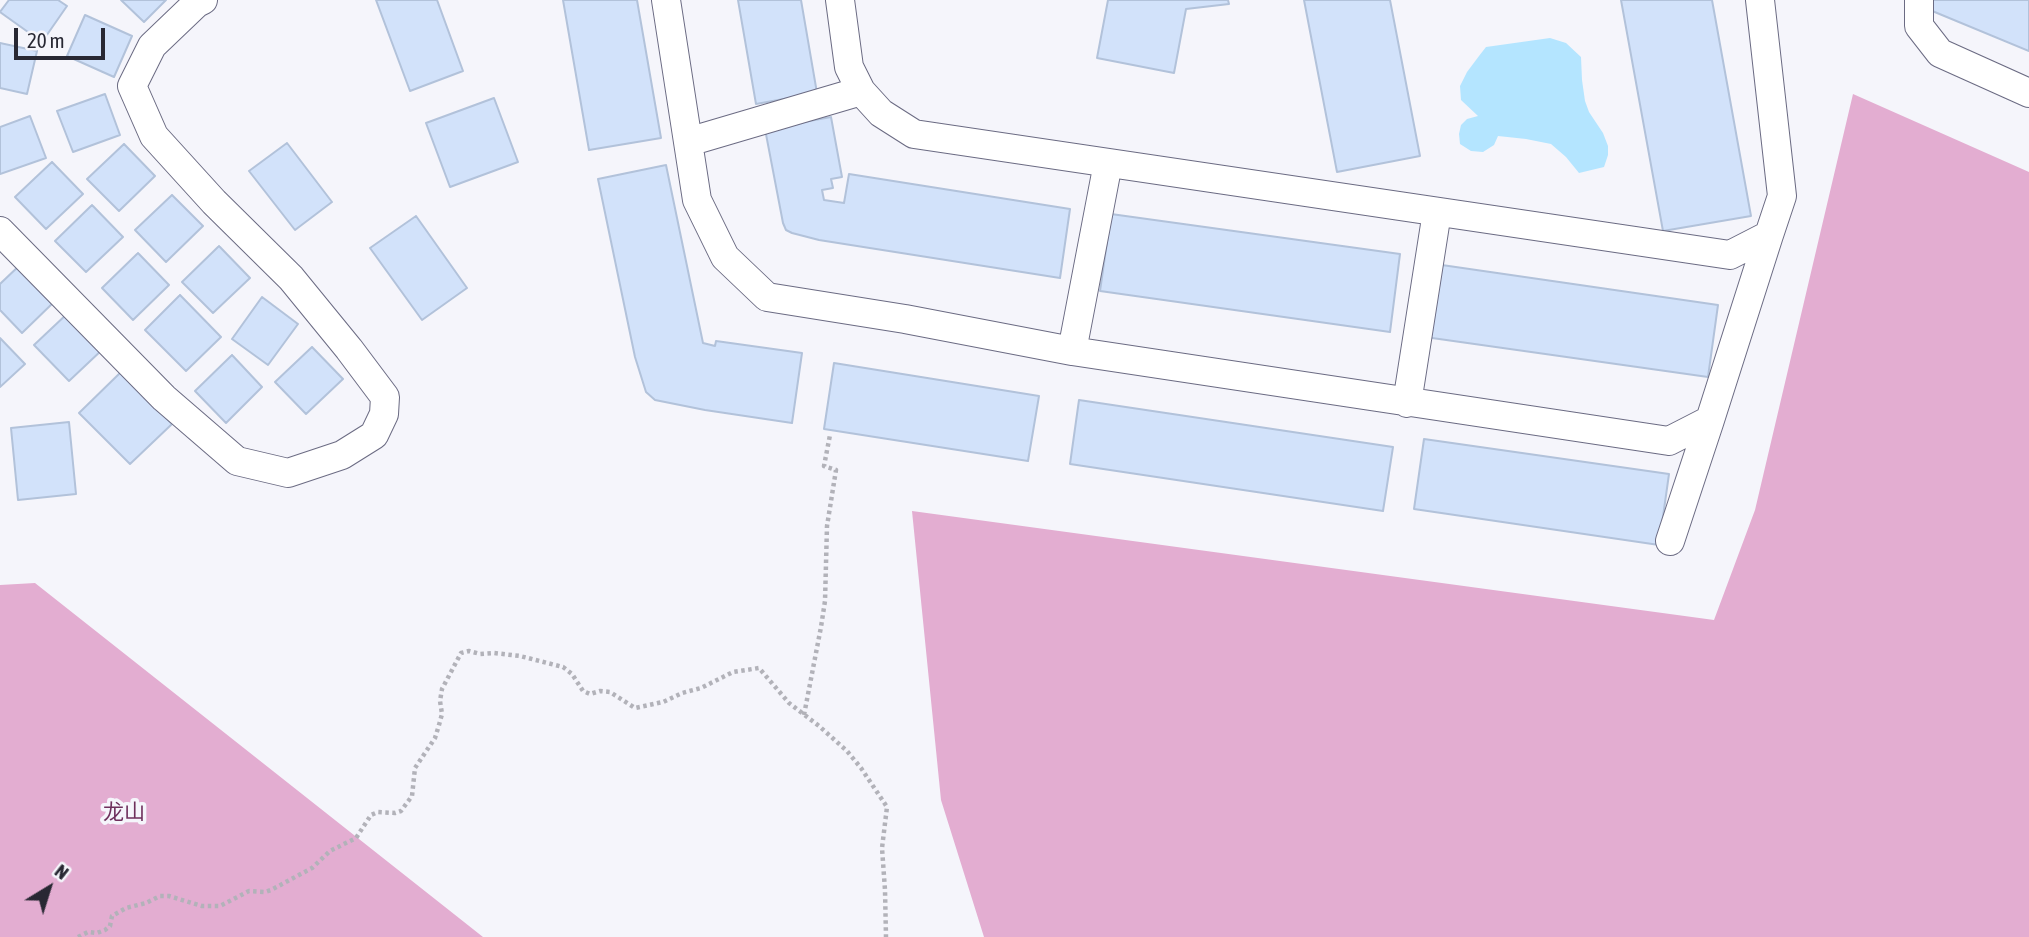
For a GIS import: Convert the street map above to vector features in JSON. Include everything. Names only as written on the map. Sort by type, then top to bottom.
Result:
[{"type":"street","points":[[0,231],[164,398],[237,461],[288,474],[342,454],[374,435],[384,414],[385,397],[290,278],[214,202],[154,136],[132,86],[152,46],[203,0]]},
{"type":"street","points":[[666,0],[697,200],[725,257],[767,297],[905,319],[1072,351],[1669,441],[1710,420]]},
{"type":"street","points":[[840,0],[849,67],[860,91],[881,113],[914,134],[1730,255],[1769,235]]},
{"type":"street","points":[[1670,541],[1782,196],[1760,0]]},
{"type":"street","points":[[1919,0],[1919,26],[1940,53],[2029,93]]},
{"type":"street","points":[[688,142],[860,91]]},
{"type":"street","points":[[1072,351],[1108,163]]},
{"type":"street","points":[[1407,403],[1437,212]]},
{"type":"path","points":[[804,716],[825,601],[827,526],[836,470],[824,466],[830,435]]},
{"type":"path","points":[[78,937],[88,932],[105,930],[110,926],[112,916],[160,896],[202,906],[220,906],[249,891],[271,890],[312,868],[330,851],[356,838],[370,815],[401,811],[412,796],[415,768],[435,738],[442,714],[442,689],[461,653],[469,651],[520,656],[563,667],[572,674],[583,691],[590,694],[610,692],[635,708],[663,702],[701,688],[733,672],[759,668],[789,703],[847,751],[887,807],[882,848],[886,890],[886,937]]},
{"type":"green space","points":[[1853,94],[2029,172],[2029,937],[984,937],[941,800],[912,511],[1714,620],[1755,510]]},
{"type":"green space","name":"龙山","points":[[35,583],[483,937],[0,937],[0,585]]},
{"type":"water","points":[[1550,38],[1566,43],[1581,57],[1585,101],[1608,146],[1604,167],[1579,173],[1551,144],[1526,139],[1498,136],[1494,145],[1483,152],[1471,151],[1460,144],[1461,125],[1467,119],[1478,116],[1461,100],[1460,86],[1486,47]]},
{"type":"building","points":[[9,0],[58,0],[67,6],[42,42],[0,12]]},
{"type":"building","points":[[121,0],[166,0],[144,22]]},
{"type":"building","points":[[376,0],[437,0],[463,71],[410,91]]},
{"type":"building","points":[[563,0],[637,0],[661,138],[589,150]]},
{"type":"building","points":[[738,0],[801,0],[817,93],[756,104]]},
{"type":"building","points":[[1108,0],[1228,0],[1229,4],[1186,9],[1174,73],[1097,58]]},
{"type":"building","points":[[1304,0],[1390,0],[1420,156],[1337,172]]},
{"type":"building","points":[[1621,0],[1712,0],[1751,216],[1663,231]]},
{"type":"building","points":[[1928,0],[2029,0],[2029,51],[1925,8]]},
{"type":"building","points":[[85,15],[132,36],[114,77],[67,56]]},
{"type":"building","points":[[0,43],[37,51],[27,94],[0,88]]},
{"type":"building","points":[[105,94],[120,135],[73,152],[57,111]]},
{"type":"building","points":[[494,98],[518,162],[450,187],[426,123]]},
{"type":"building","points":[[30,116],[46,158],[0,174],[0,127]]},
{"type":"building","points":[[831,117],[842,177],[831,179],[833,188],[822,190],[824,200],[844,203],[849,174],[1070,209],[1060,278],[819,240],[786,230],[765,129]]},
{"type":"building","points":[[287,143],[332,202],[295,230],[249,171]]},
{"type":"building","points":[[124,144],[155,176],[119,211],[87,179]]},
{"type":"building","points":[[52,162],[83,194],[46,229],[15,197]]},
{"type":"building","points":[[666,165],[703,343],[715,346],[716,341],[802,353],[792,423],[655,400],[646,392],[635,357],[598,179]]},
{"type":"building","points":[[172,195],[203,226],[166,262],[135,230]]},
{"type":"building","points":[[92,205],[123,237],[86,272],[55,241]]},
{"type":"building","points":[[1111,214],[1400,254],[1390,332],[1100,291]]},
{"type":"building","points":[[416,216],[467,288],[422,320],[370,248]]},
{"type":"building","points":[[219,246],[250,278],[213,313],[182,282]]},
{"type":"building","points":[[138,253],[169,285],[133,320],[102,288]]},
{"type":"building","points":[[21,264],[56,300],[22,333],[0,310],[0,284]]},
{"type":"building","points":[[1435,264],[1718,305],[1708,377],[1425,337]]},
{"type":"building","points":[[180,295],[221,337],[186,371],[145,330]]},
{"type":"building","points":[[262,297],[298,324],[268,365],[232,339]]},
{"type":"building","points":[[69,312],[104,348],[69,381],[34,345]]},
{"type":"building","points":[[0,338],[25,364],[0,387]]},
{"type":"building","points":[[312,347],[343,379],[306,414],[275,382]]},
{"type":"building","points":[[232,355],[262,387],[226,423],[195,391]]},
{"type":"building","points":[[834,363],[1039,396],[1028,461],[824,429]]},
{"type":"building","points":[[121,372],[172,424],[130,464],[79,413]]},
{"type":"building","points":[[1079,400],[1393,447],[1383,511],[1070,464]]},
{"type":"building","points":[[69,422],[76,494],[18,500],[11,428]]},
{"type":"building","points":[[1424,439],[1669,474],[1659,545],[1414,509]]}]
